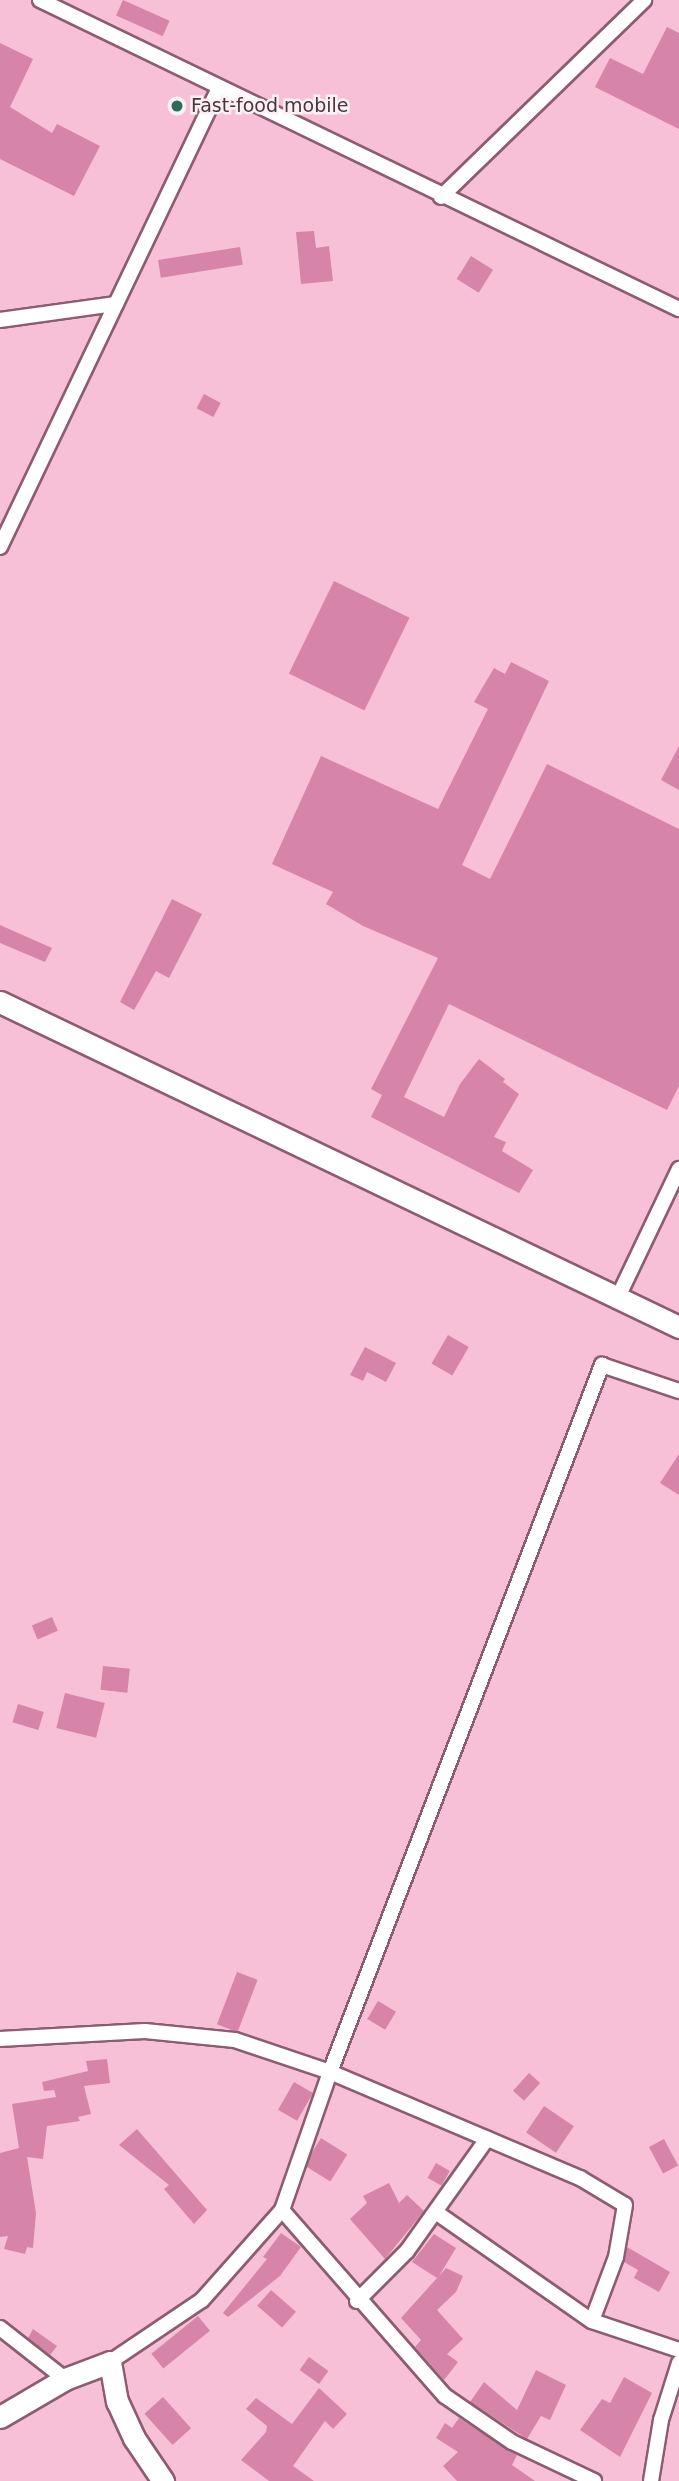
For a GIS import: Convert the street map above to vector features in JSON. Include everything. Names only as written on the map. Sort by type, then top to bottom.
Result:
[{"type":"street","points":[[40,0],[441,197],[679,309]]},
{"type":"street","points":[[441,197],[645,0]]},
{"type":"street","points":[[0,547],[219,88]]},
{"type":"street","points":[[0,320],[116,304]]},
{"type":"street","points":[[0,1002],[679,1326]]},
{"type":"street","points":[[618,1297],[679,1169]]},
{"type":"street","points":[[0,2417],[65,2379],[110,2362],[202,2300],[282,2210],[330,2072],[602,1364],[679,1391]]},
{"type":"street","points":[[0,2039],[145,2031],[236,2040],[330,2072],[580,2178],[625,2205],[616,2257],[592,2322]]},
{"type":"street","points":[[357,2301],[407,2251],[437,2213],[487,2138]]},
{"type":"street","points":[[282,2210],[415,2366],[470,2416],[594,2481]]},
{"type":"street","points":[[437,2213],[592,2322],[679,2350]]},
{"type":"street","points":[[0,2328],[65,2379]]},
{"type":"street","points":[[110,2362],[117,2400],[134,2438],[163,2481]]},
{"type":"street","points":[[651,2481],[661,2420],[679,2363]]},
{"type":"building","points":[[123,0],[170,21],[163,36],[116,16]]},
{"type":"building","points":[[667,27],[679,33],[679,129],[595,87],[610,58],[643,74]]},
{"type":"building","points":[[0,43],[33,59],[10,107],[52,133],[57,124],[100,146],[74,196],[0,159]]},
{"type":"building","points":[[314,231],[316,248],[329,246],[333,281],[301,284],[296,232]]},
{"type":"building","points":[[240,247],[243,265],[161,278],[158,260]]},
{"type":"building","points":[[471,256],[493,270],[479,293],[457,279]]},
{"type":"building","points":[[204,394],[221,403],[213,417],[196,408]]},
{"type":"building","points":[[334,581],[409,618],[364,710],[289,674]]},
{"type":"building","points":[[511,662],[549,681],[462,865],[490,879],[547,764],[679,829],[679,1086],[667,1110],[449,1004],[404,1097],[444,1117],[460,1084],[479,1059],[505,1079],[503,1082],[519,1094],[494,1137],[506,1142],[502,1151],[533,1170],[519,1193],[371,1117],[382,1095],[371,1089],[438,958],[363,926],[326,904],[333,892],[272,864],[321,756],[438,809],[488,709],[474,702],[494,668],[505,674]]},
{"type":"building","points":[[679,746],[679,790],[661,780]]},
{"type":"building","points":[[172,899],[202,914],[169,978],[156,971],[134,1010],[120,1002]]},
{"type":"building","points":[[0,925],[52,948],[45,962],[0,943]]},
{"type":"building","points":[[448,1335],[469,1347],[452,1376],[432,1364]]},
{"type":"building","points":[[365,1347],[396,1363],[386,1382],[367,1372],[363,1381],[350,1375]]},
{"type":"building","points":[[679,1454],[679,1495],[660,1483]]},
{"type":"building","points":[[52,1617],[58,1631],[38,1639],[32,1626]]},
{"type":"building","points":[[103,1666],[130,1669],[127,1693],[100,1690]]},
{"type":"building","points":[[65,1693],[105,1703],[96,1738],[56,1728]]},
{"type":"building","points":[[18,1704],[44,1712],[38,1730],[12,1722]]},
{"type":"building","points":[[237,1972],[258,1980],[237,2032],[217,2024]]},
{"type":"building","points":[[378,2001],[396,2012],[385,2030],[367,2019]]},
{"type":"building","points":[[107,2059],[110,2083],[84,2086],[91,2114],[78,2117],[80,2121],[47,2126],[43,2159],[27,2157],[36,2213],[33,2248],[27,2247],[25,2254],[4,2249],[8,2236],[0,2237],[0,2153],[19,2148],[12,2104],[56,2097],[54,2090],[44,2091],[42,2082],[88,2071],[86,2061]]},
{"type":"building","points":[[529,2073],[540,2083],[524,2101],[513,2091]]},
{"type":"building","points":[[294,2082],[313,2093],[297,2121],[278,2110]]},
{"type":"building","points":[[544,2106],[574,2126],[556,2153],[526,2133]]},
{"type":"building","points":[[137,2129],[207,2210],[194,2224],[164,2189],[169,2185],[119,2145]]},
{"type":"building","points":[[321,2138],[347,2154],[330,2182],[304,2165]]},
{"type":"building","points":[[664,2139],[678,2165],[663,2173],[649,2147]]},
{"type":"building","points":[[436,2163],[450,2171],[441,2186],[427,2178]]},
{"type":"building","points":[[389,2183],[399,2203],[407,2195],[424,2211],[385,2259],[350,2219],[367,2203],[363,2196]]},
{"type":"building","points":[[281,2233],[301,2247],[280,2276],[228,2317],[223,2313],[267,2259],[263,2257]]},
{"type":"building","points":[[434,2234],[456,2248],[439,2276],[446,2268],[463,2276],[456,2292],[437,2310],[463,2339],[447,2354],[458,2362],[444,2380],[415,2347],[421,2340],[401,2318],[437,2278],[412,2262]]},
{"type":"building","points":[[627,2247],[670,2272],[659,2292],[634,2278],[638,2270],[624,2262]]},
{"type":"building","points":[[271,2290],[296,2312],[282,2327],[257,2306]]},
{"type":"building","points":[[198,2316],[210,2331],[163,2369],[151,2354]]},
{"type":"building","points":[[33,2329],[57,2346],[50,2355],[28,2338]]},
{"type":"building","points":[[309,2357],[328,2371],[319,2384],[300,2370]]},
{"type":"building","points":[[536,2370],[566,2385],[550,2420],[541,2416],[527,2439],[470,2402],[484,2382],[517,2410]]},
{"type":"building","points":[[624,2377],[652,2393],[620,2457],[580,2430],[602,2399],[610,2403]]},
{"type":"building","points":[[319,2388],[347,2414],[333,2429],[325,2421],[293,2466],[314,2481],[269,2481],[241,2460],[266,2432],[267,2426],[246,2409],[256,2398],[292,2424]]},
{"type":"building","points":[[163,2397],[191,2428],[173,2445],[144,2414]]},
{"type":"building","points":[[459,2418],[517,2455],[512,2465],[535,2481],[457,2481],[443,2466],[458,2452],[436,2438],[445,2423],[452,2428]]},
{"type":"place","name":"Fast-food mobile","points":[[177,106]]}]
